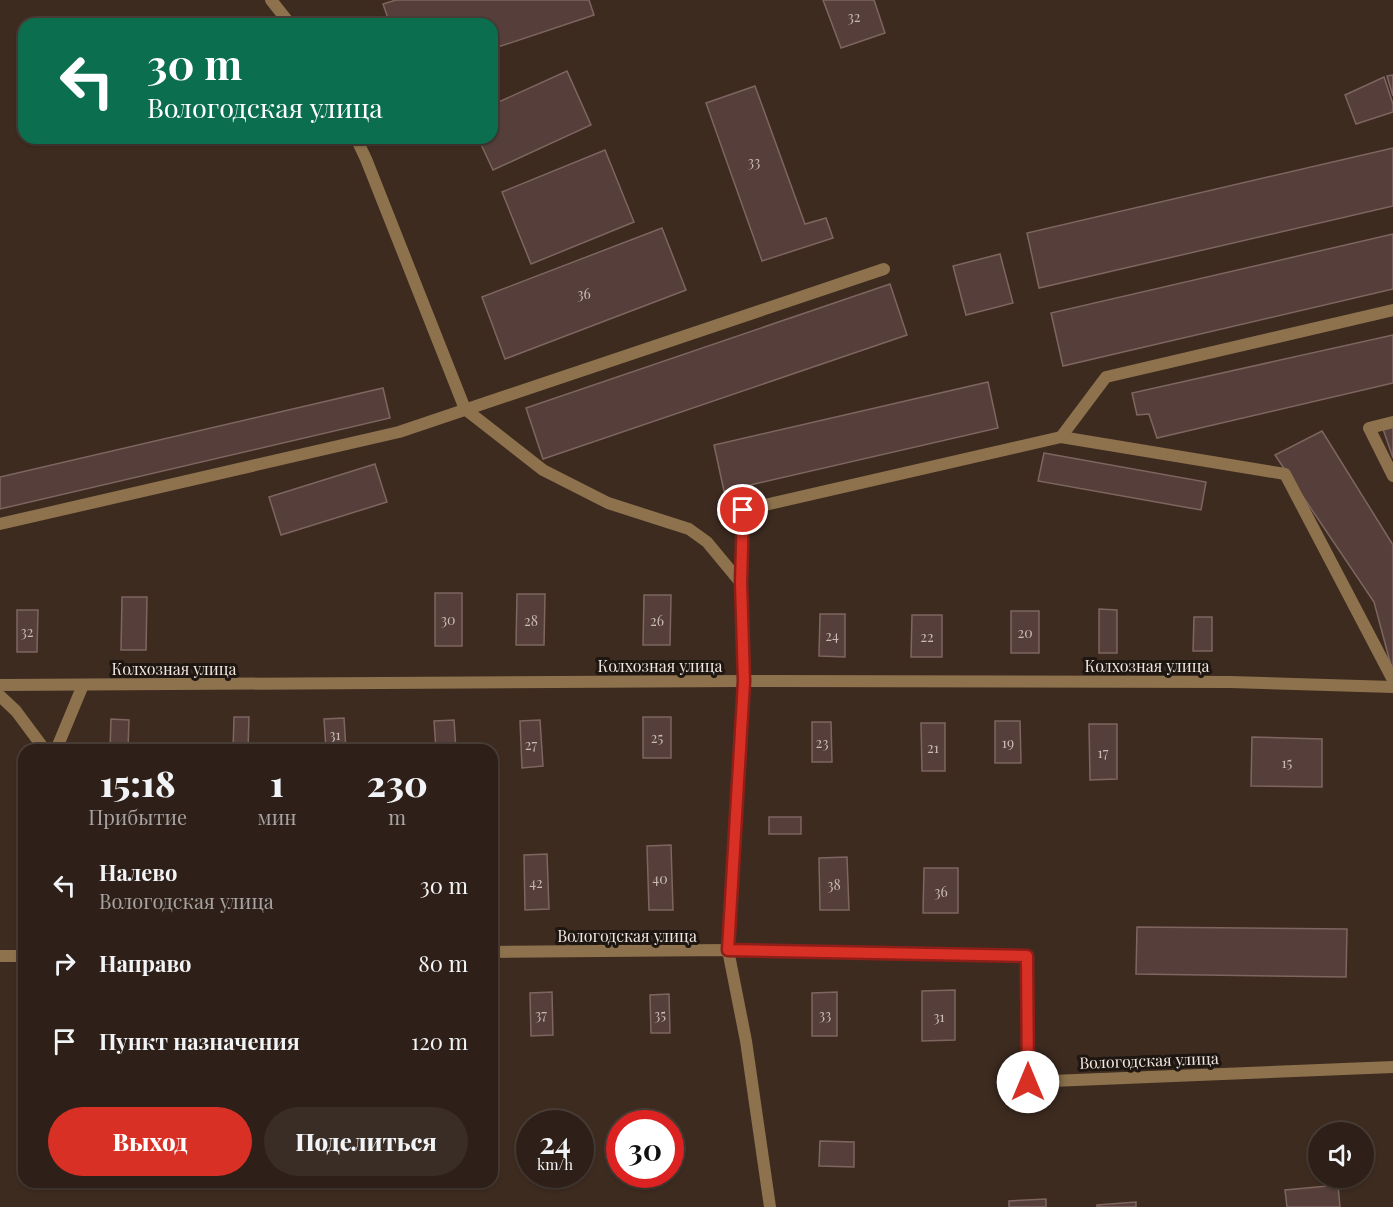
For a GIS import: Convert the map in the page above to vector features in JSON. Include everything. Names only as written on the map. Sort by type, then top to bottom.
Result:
[{"type":"street","points":[[271,0],[285,18]]},
{"type":"street","points":[[359,144],[465,409],[543,470],[608,503],[689,529],[707,542],[741,583]]},
{"type":"street","points":[[0,524],[399,432],[884,268]]},
{"type":"street","points":[[1061,437],[1106,377],[1393,310]]},
{"type":"street","points":[[1393,422],[1369,428],[1393,476]]},
{"type":"street","points":[[770,1207],[746,1041],[728,950],[744,681],[741,583],[743,510],[1061,437],[1285,474],[1393,680]]},
{"type":"street","name":"Колхозная улица","points":[[0,685],[744,681],[1230,682],[1393,687]]},
{"type":"street","points":[[58,744],[83,685]]},
{"type":"street","points":[[0,696],[16,711],[41,744]]},
{"type":"street","name":"Вологодская улица","points":[[498,952],[728,950],[1027,956],[1028,1082],[1393,1066]]},
{"type":"street","points":[[0,956],[18,956]]},
{"type":"building","points":[[396,0],[589,0],[594,15],[498,47],[498,18],[388,18],[383,4]]},
{"type":"building","points":[[823,0],[874,0],[885,33],[841,48]]},
{"type":"building","points":[[567,71],[591,125],[493,170],[481,144],[498,144],[498,102]]},
{"type":"building","points":[[1393,75],[1393,96],[1387,76]]},
{"type":"building","points":[[1384,77],[1393,104],[1393,112],[1356,124],[1345,95]]},
{"type":"building","points":[[755,86],[805,224],[826,218],[833,238],[762,261],[706,103]]},
{"type":"building","points":[[1393,148],[1393,206],[1039,288],[1027,233]]},
{"type":"building","points":[[605,150],[634,222],[531,264],[502,192]]},
{"type":"building","points":[[662,228],[686,290],[505,359],[482,297]]},
{"type":"building","points":[[1393,234],[1393,289],[1063,366],[1051,313]]},
{"type":"building","points":[[1000,254],[1013,303],[966,315],[953,266]]},
{"type":"building","points":[[890,284],[907,335],[543,459],[526,408]]},
{"type":"building","points":[[1393,335],[1393,383],[1157,438],[1149,414],[1137,415],[1132,393]]},
{"type":"building","points":[[988,382],[998,428],[724,491],[714,445]]},
{"type":"building","points":[[383,388],[390,418],[0,509],[0,477]]},
{"type":"building","points":[[1393,422],[1393,458],[1382,426]]},
{"type":"building","points":[[1322,431],[1393,545],[1393,673],[1374,602],[1275,455]]},
{"type":"building","points":[[1044,453],[1206,482],[1201,510],[1038,481]]},
{"type":"building","points":[[375,464],[387,502],[281,535],[269,497]]},
{"type":"building","points":[[435,593],[462,593],[462,646],[435,646]]},
{"type":"building","points":[[517,594],[545,594],[544,645],[516,645]]},
{"type":"building","points":[[644,595],[671,595],[670,645],[643,645]]},
{"type":"building","points":[[122,597],[147,597],[146,650],[121,650]]},
{"type":"building","points":[[1099,609],[1117,610],[1117,653],[1099,653]]},
{"type":"building","points":[[17,610],[38,610],[37,652],[17,652]]},
{"type":"building","points":[[1011,611],[1039,611],[1039,653],[1011,653]]},
{"type":"building","points":[[820,614],[845,614],[845,657],[819,656]]},
{"type":"building","points":[[912,615],[942,615],[942,657],[911,657]]},
{"type":"building","points":[[1194,617],[1212,617],[1212,651],[1193,651]]},
{"type":"building","points":[[234,717],[249,717],[248,744],[233,744]]},
{"type":"building","points":[[643,717],[671,717],[671,758],[643,758]]},
{"type":"building","points":[[344,718],[346,744],[326,744],[324,719]]},
{"type":"building","points":[[111,719],[129,720],[128,744],[110,744]]},
{"type":"building","points":[[454,720],[456,744],[436,744],[434,721]]},
{"type":"building","points":[[540,720],[543,766],[522,768],[520,721]]},
{"type":"building","points":[[995,721],[1020,721],[1021,763],[995,763]]},
{"type":"building","points":[[812,722],[831,722],[832,762],[812,762]]},
{"type":"building","points":[[921,723],[945,723],[945,771],[922,771]]},
{"type":"building","points":[[1089,724],[1117,724],[1117,779],[1090,780]]},
{"type":"building","points":[[1252,737],[1322,739],[1322,787],[1251,786]]},
{"type":"building","points":[[769,817],[801,817],[801,834],[769,834]]},
{"type":"building","points":[[671,845],[673,910],[649,910],[647,846]]},
{"type":"building","points":[[547,854],[549,909],[525,910],[524,855]]},
{"type":"building","points":[[847,857],[849,910],[820,910],[819,858]]},
{"type":"building","points":[[924,868],[958,868],[958,913],[923,913]]},
{"type":"building","points":[[1137,927],[1347,929],[1346,977],[1136,974]]},
{"type":"building","points":[[955,990],[955,1040],[922,1041],[922,991]]},
{"type":"building","points":[[552,992],[553,1035],[531,1036],[530,993]]},
{"type":"building","points":[[837,992],[837,1036],[812,1036],[812,993]]},
{"type":"building","points":[[669,994],[670,1033],[651,1033],[650,995]]},
{"type":"building","points":[[820,1141],[854,1142],[854,1167],[819,1166]]},
{"type":"building","points":[[1338,1188],[1340,1207],[1287,1207],[1285,1190]]},
{"type":"building","points":[[1046,1199],[1046,1207],[1009,1207],[1009,1201]]},
{"type":"building","points":[[1136,1202],[1136,1207],[1097,1207],[1097,1205]]},
{"type":"route","points":[[743,510],[741,583],[744,681],[728,950],[1027,956],[1028,1082]]}]
